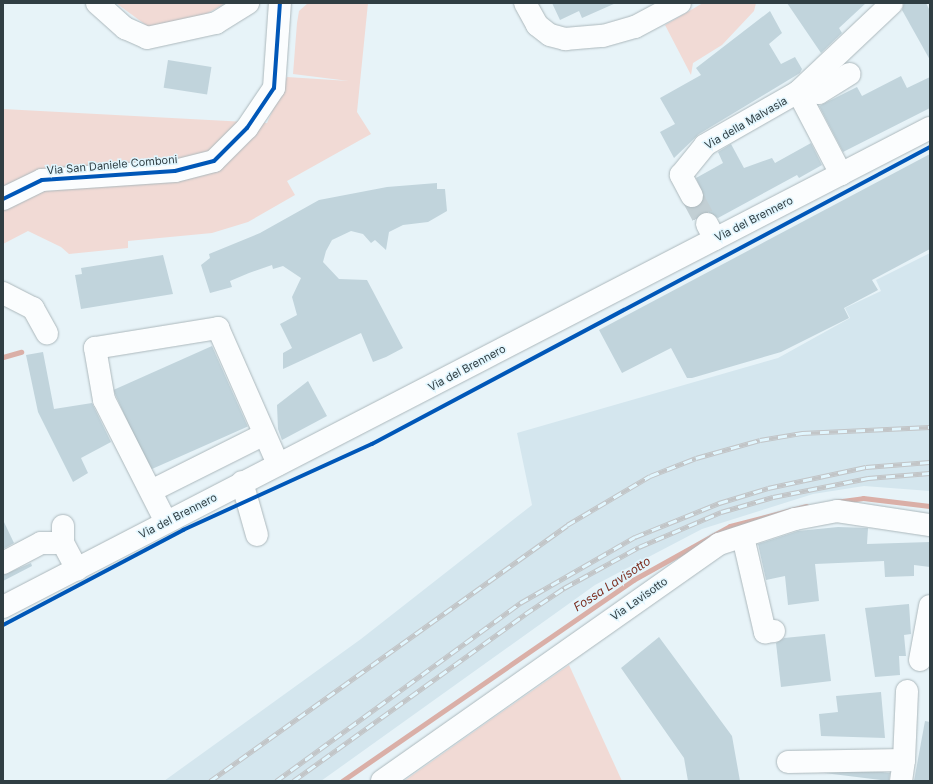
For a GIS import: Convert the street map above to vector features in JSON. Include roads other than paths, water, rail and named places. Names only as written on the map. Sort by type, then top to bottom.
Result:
[{"type":"street","points":[[97,3],[125,28],[147,38],[176,34],[216,23],[248,3]]},
{"type":"street","name":"Via San Daniele Comboni","points":[[3,199],[42,180],[176,171],[214,161],[247,128],[274,88],[280,3]]},
{"type":"street","points":[[525,3],[537,25],[550,35],[565,39],[603,36],[634,27],[680,3]]},
{"type":"street","name":"Via della Malvasia","points":[[804,91],[892,3]]},
{"type":"street","name":"Via della Malvasia","points":[[692,196],[681,176],[701,150],[804,91],[850,74]]},
{"type":"street","name":"Via della Malvasia","points":[[804,91],[841,174]]},
{"type":"street","name":"Via del Brennero","points":[[3,607],[278,464],[711,232],[841,174],[930,128]]},
{"type":"street","points":[[3,293],[33,308],[46,333]]},
{"type":"street","points":[[166,522],[104,400],[95,348],[218,328],[263,435],[278,464]]},
{"type":"street","points":[[151,491],[263,435]]},
{"type":"street","points":[[242,482],[258,535]]},
{"type":"street","name":"Via Lavisotto","points":[[382,781],[719,544],[795,519],[837,511],[930,525]]},
{"type":"street","points":[[3,563],[41,543],[63,534],[77,568]]},
{"type":"street","points":[[743,536],[765,632],[774,631]]},
{"type":"street","points":[[920,660],[930,606]]},
{"type":"street","points":[[788,762],[903,770],[907,691]]},
{"type":"waterway","points":[[3,357],[21,352]]},
{"type":"waterway","name":"Fossa Lavisotto","points":[[835,502],[863,498],[930,506]]},
{"type":"waterway","name":"Fossa Lavisotto","points":[[342,781],[633,580],[730,526],[806,506]]},
{"type":"tunnel","points":[[692,196],[707,224]]},
{"type":"railway","points":[[210,781],[567,525],[650,476],[696,458],[760,440],[802,433],[930,427]]},
{"type":"railway","points":[[276,781],[520,603],[635,537],[719,503],[768,488],[866,467],[930,462]]},
{"type":"railway","points":[[293,781],[525,614],[564,588],[639,547],[721,512],[773,497],[868,478],[930,473]]}]
